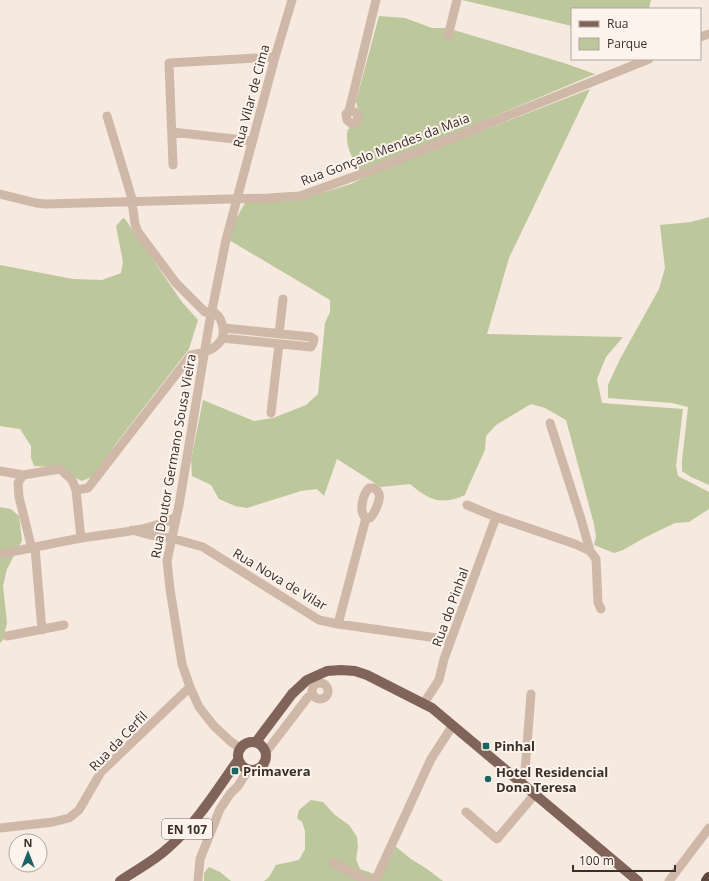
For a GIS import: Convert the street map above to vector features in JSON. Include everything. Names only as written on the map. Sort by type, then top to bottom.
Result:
[{"type":"main road","points":[[256,742],[292,694],[307,680],[327,671],[355,671],[367,675],[424,703],[453,725],[638,881]]},
{"type":"main road","points":[[238,760],[244,768],[253,770],[262,766],[266,757],[264,748],[256,742],[247,742],[240,748]]},
{"type":"main road","name":"EN 107","points":[[120,881],[167,849],[176,841],[193,822],[225,779],[238,760],[237,756],[240,748]]},
{"type":"street","name":"Rua Vilar de Cima","points":[[236,199],[292,0]]},
{"type":"street","points":[[348,111],[376,0]]},
{"type":"street","points":[[448,36],[457,0]]},
{"type":"street","points":[[174,164],[169,63],[275,57]]},
{"type":"street","name":"Rua Gonçalo Mendes da Maia","points":[[0,194],[41,204],[300,196],[375,169],[646,60]]},
{"type":"street","points":[[76,490],[88,488],[191,355],[212,349],[220,342],[224,328],[217,315],[212,311],[205,312],[176,283],[138,232],[135,224],[133,202],[107,116]]},
{"type":"street","points":[[172,132],[252,141]]},
{"type":"street","name":"Rua Doutor Germano Sousa Vieira","points":[[236,199],[226,240],[204,352],[167,568],[182,664],[190,687],[200,707],[214,726],[240,748]]},
{"type":"street","points":[[279,334],[283,299]]},
{"type":"street","points":[[222,338],[311,347],[314,343],[314,339],[311,337],[224,328]]},
{"type":"street","points":[[271,413],[279,344]]},
{"type":"street","points":[[550,423],[590,551],[596,559],[598,603],[601,609]]},
{"type":"street","points":[[0,471],[23,475],[60,469],[72,480],[76,490],[81,538]]},
{"type":"street","points":[[23,475],[18,482],[19,497],[33,548],[42,630]]},
{"type":"street","points":[[467,505],[496,517],[575,544],[590,551]]},
{"type":"street","points":[[0,554],[81,538],[132,530],[162,523],[176,517]]},
{"type":"street","name":"Rua do Pinhal","points":[[424,703],[439,680],[444,659],[496,517]]},
{"type":"street","points":[[338,624],[366,518]]},
{"type":"street","name":"Rua Nova de Vilar","points":[[132,530],[150,535],[171,538],[203,547],[319,620],[451,640]]},
{"type":"street","points":[[7,636],[64,625]]},
{"type":"street","name":"Rua da Cerfil","points":[[0,828],[53,822],[69,818],[79,810],[101,772],[190,687]]},
{"type":"street","points":[[266,752],[308,697],[313,694]]},
{"type":"street","points":[[521,782],[525,771],[531,694]]},
{"type":"street","points":[[375,881],[431,759],[453,725]]},
{"type":"street","points":[[198,881],[200,859],[220,810],[248,770]]},
{"type":"street","points":[[225,779],[238,786]]},
{"type":"street","points":[[466,812],[497,839],[535,794]]},
{"type":"street","points":[[669,881],[709,828]]},
{"type":"street","points":[[333,864],[368,881]]},
{"type":"green space","points":[[462,0],[651,0],[649,8],[571,8],[571,26]]},
{"type":"green space","points":[[379,16],[405,18],[432,28],[447,28],[564,63],[595,74],[360,171],[350,151],[347,135],[348,129],[357,126],[362,117],[356,101]]},
{"type":"green space","points":[[590,89],[509,258],[487,334],[623,337],[606,357],[597,379],[602,403],[683,409],[676,466],[678,476],[709,492],[709,509],[689,522],[675,523],[623,550],[614,553],[594,545],[596,537],[594,524],[566,420],[545,408],[531,404],[496,425],[486,436],[485,450],[465,495],[449,500],[436,500],[423,494],[410,484],[381,487],[337,459],[324,496],[317,489],[301,491],[247,508],[235,506],[219,499],[211,485],[192,476],[191,460],[203,400],[254,421],[273,418],[306,405],[318,394],[325,323],[330,312],[330,300],[229,240],[234,222],[245,203],[305,198],[351,184],[371,174]]},
{"type":"green space","points":[[709,217],[709,485],[682,471],[688,407],[672,403],[608,398],[608,385],[620,359],[659,289],[665,268],[660,225],[691,222]]},
{"type":"green space","points":[[123,218],[182,302],[198,320],[189,349],[115,445],[96,475],[82,481],[72,476],[64,468],[34,466],[31,458],[31,446],[20,429],[0,426],[0,265],[73,279],[102,280],[121,273],[123,262],[116,226]]},
{"type":"green space","points":[[0,507],[11,509],[19,516],[22,541],[7,569],[3,586],[7,623],[3,640],[0,643]]},
{"type":"green space","points":[[311,800],[323,802],[335,815],[349,825],[357,837],[358,847],[356,859],[360,869],[374,874],[395,846],[443,881],[264,881],[269,877],[276,865],[299,860],[305,849],[305,831],[302,822],[297,818],[299,810]]},
{"type":"green space","points":[[209,867],[220,872],[231,881],[204,881],[204,873]]},
{"type":"place","name":"Pinhal","points":[[486,746]]},
{"type":"place","name":"Primavera","points":[[235,771]]},
{"type":"place","name":"Hotel Residencial Dona Teresa","points":[[488,779]]}]
